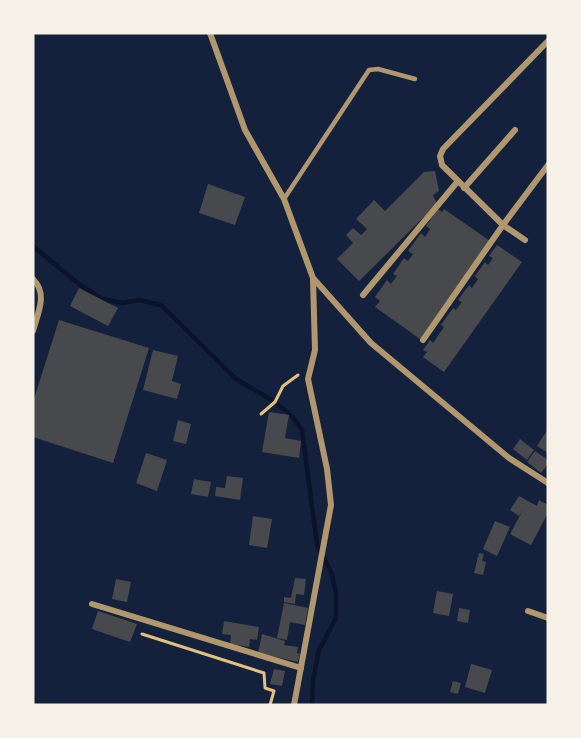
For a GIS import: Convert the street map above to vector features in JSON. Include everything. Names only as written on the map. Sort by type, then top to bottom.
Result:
[{"type":"street","points":[[210,33],[245,129],[284,199],[313,278],[315,351],[308,379],[327,469],[331,505],[294,705]]},
{"type":"street","points":[[525,240],[503,225],[464,188],[442,165],[440,156],[443,148],[548,41]]},
{"type":"street","points":[[464,188],[515,130]]},
{"type":"street","points":[[423,339],[548,165]]},
{"type":"street","points":[[363,295],[458,181]]},
{"type":"street","points":[[313,278],[371,343],[509,458],[548,483]]},
{"type":"street","points":[[33,279],[41,287],[42,297],[33,331]]},
{"type":"street","points":[[92,604],[301,668]]},
{"type":"street","points":[[528,611],[548,618]]},
{"type":"lane","points":[[284,199],[369,70],[378,69],[415,79]]},
{"type":"path","points":[[261,414],[274,402],[283,386],[311,365]]},
{"type":"path","points":[[142,634],[264,673],[266,688],[274,691],[270,705]]},
{"type":"building","points":[[435,171],[439,191],[433,195],[437,204],[359,281],[337,259],[353,243],[346,235],[353,228],[361,235],[367,229],[356,219],[374,200],[385,211],[424,172]]},
{"type":"building","points":[[208,184],[245,197],[235,225],[199,213]]},
{"type":"building","points":[[438,209],[442,212],[444,209],[490,241],[420,339],[375,307],[380,301],[375,297],[387,280],[391,284],[397,276],[393,274],[404,258],[408,261],[413,254],[408,251],[421,233],[425,237],[430,229],[426,226]]},
{"type":"building","points":[[497,245],[522,262],[444,372],[423,357],[427,352],[423,350],[430,340],[433,343],[444,327],[441,325],[453,308],[456,310],[462,302],[458,300],[469,285],[472,288],[478,279],[475,276],[485,262],[488,265],[493,258],[489,256]]},
{"type":"building","points":[[79,288],[118,308],[108,326],[70,306]]},
{"type":"building","points":[[59,320],[149,348],[113,463],[33,437],[33,402]]},
{"type":"building","points":[[153,350],[178,356],[172,381],[181,384],[177,399],[143,390]]},
{"type":"building","points":[[269,412],[289,415],[285,438],[301,441],[299,458],[262,452]]},
{"type":"building","points":[[178,420],[191,424],[186,444],[173,441]]},
{"type":"building","points":[[548,429],[548,453],[537,446]]},
{"type":"building","points":[[520,439],[534,450],[527,460],[513,449]]},
{"type":"building","points":[[535,451],[548,460],[548,464],[541,473],[527,462]]},
{"type":"building","points":[[146,453],[167,460],[157,491],[136,483]]},
{"type":"building","points":[[227,476],[243,478],[240,500],[215,496],[216,487],[225,488]]},
{"type":"building","points":[[194,479],[211,482],[208,497],[191,494]]},
{"type":"building","points":[[519,496],[537,506],[539,500],[548,505],[548,513],[531,545],[510,534],[523,510],[519,516],[510,510]]},
{"type":"building","points":[[253,516],[272,519],[267,548],[249,545]]},
{"type":"building","points":[[495,521],[510,527],[497,556],[483,549]]},
{"type":"building","points":[[479,553],[484,554],[482,561],[486,562],[483,575],[474,573]]},
{"type":"building","points":[[295,578],[306,579],[304,595],[296,594],[295,604],[284,602],[284,597],[291,598]]},
{"type":"building","points":[[116,579],[131,582],[127,602],[112,599]]},
{"type":"building","points":[[437,591],[453,594],[449,616],[433,613]]},
{"type":"building","points":[[284,603],[308,608],[305,625],[290,622],[287,640],[277,638]]},
{"type":"building","points":[[459,608],[470,610],[468,623],[457,621]]},
{"type":"building","points":[[98,611],[137,624],[130,642],[92,629]]},
{"type":"building","points":[[224,621],[259,627],[257,640],[250,639],[249,647],[230,644],[231,635],[222,634]]},
{"type":"building","points":[[262,634],[285,641],[284,645],[298,647],[297,653],[300,654],[298,662],[258,653]]},
{"type":"building","points":[[471,664],[492,670],[485,693],[465,687]]},
{"type":"building","points":[[274,669],[285,671],[282,686],[270,684]]},
{"type":"building","points":[[453,681],[461,683],[458,694],[450,692]]},
{"type":"waterway","points":[[33,246],[79,284],[102,299],[123,303],[139,300],[161,305],[236,379],[272,400],[291,415],[302,430],[317,545],[332,574],[336,593],[336,618],[319,650],[313,681],[312,705]]}]
